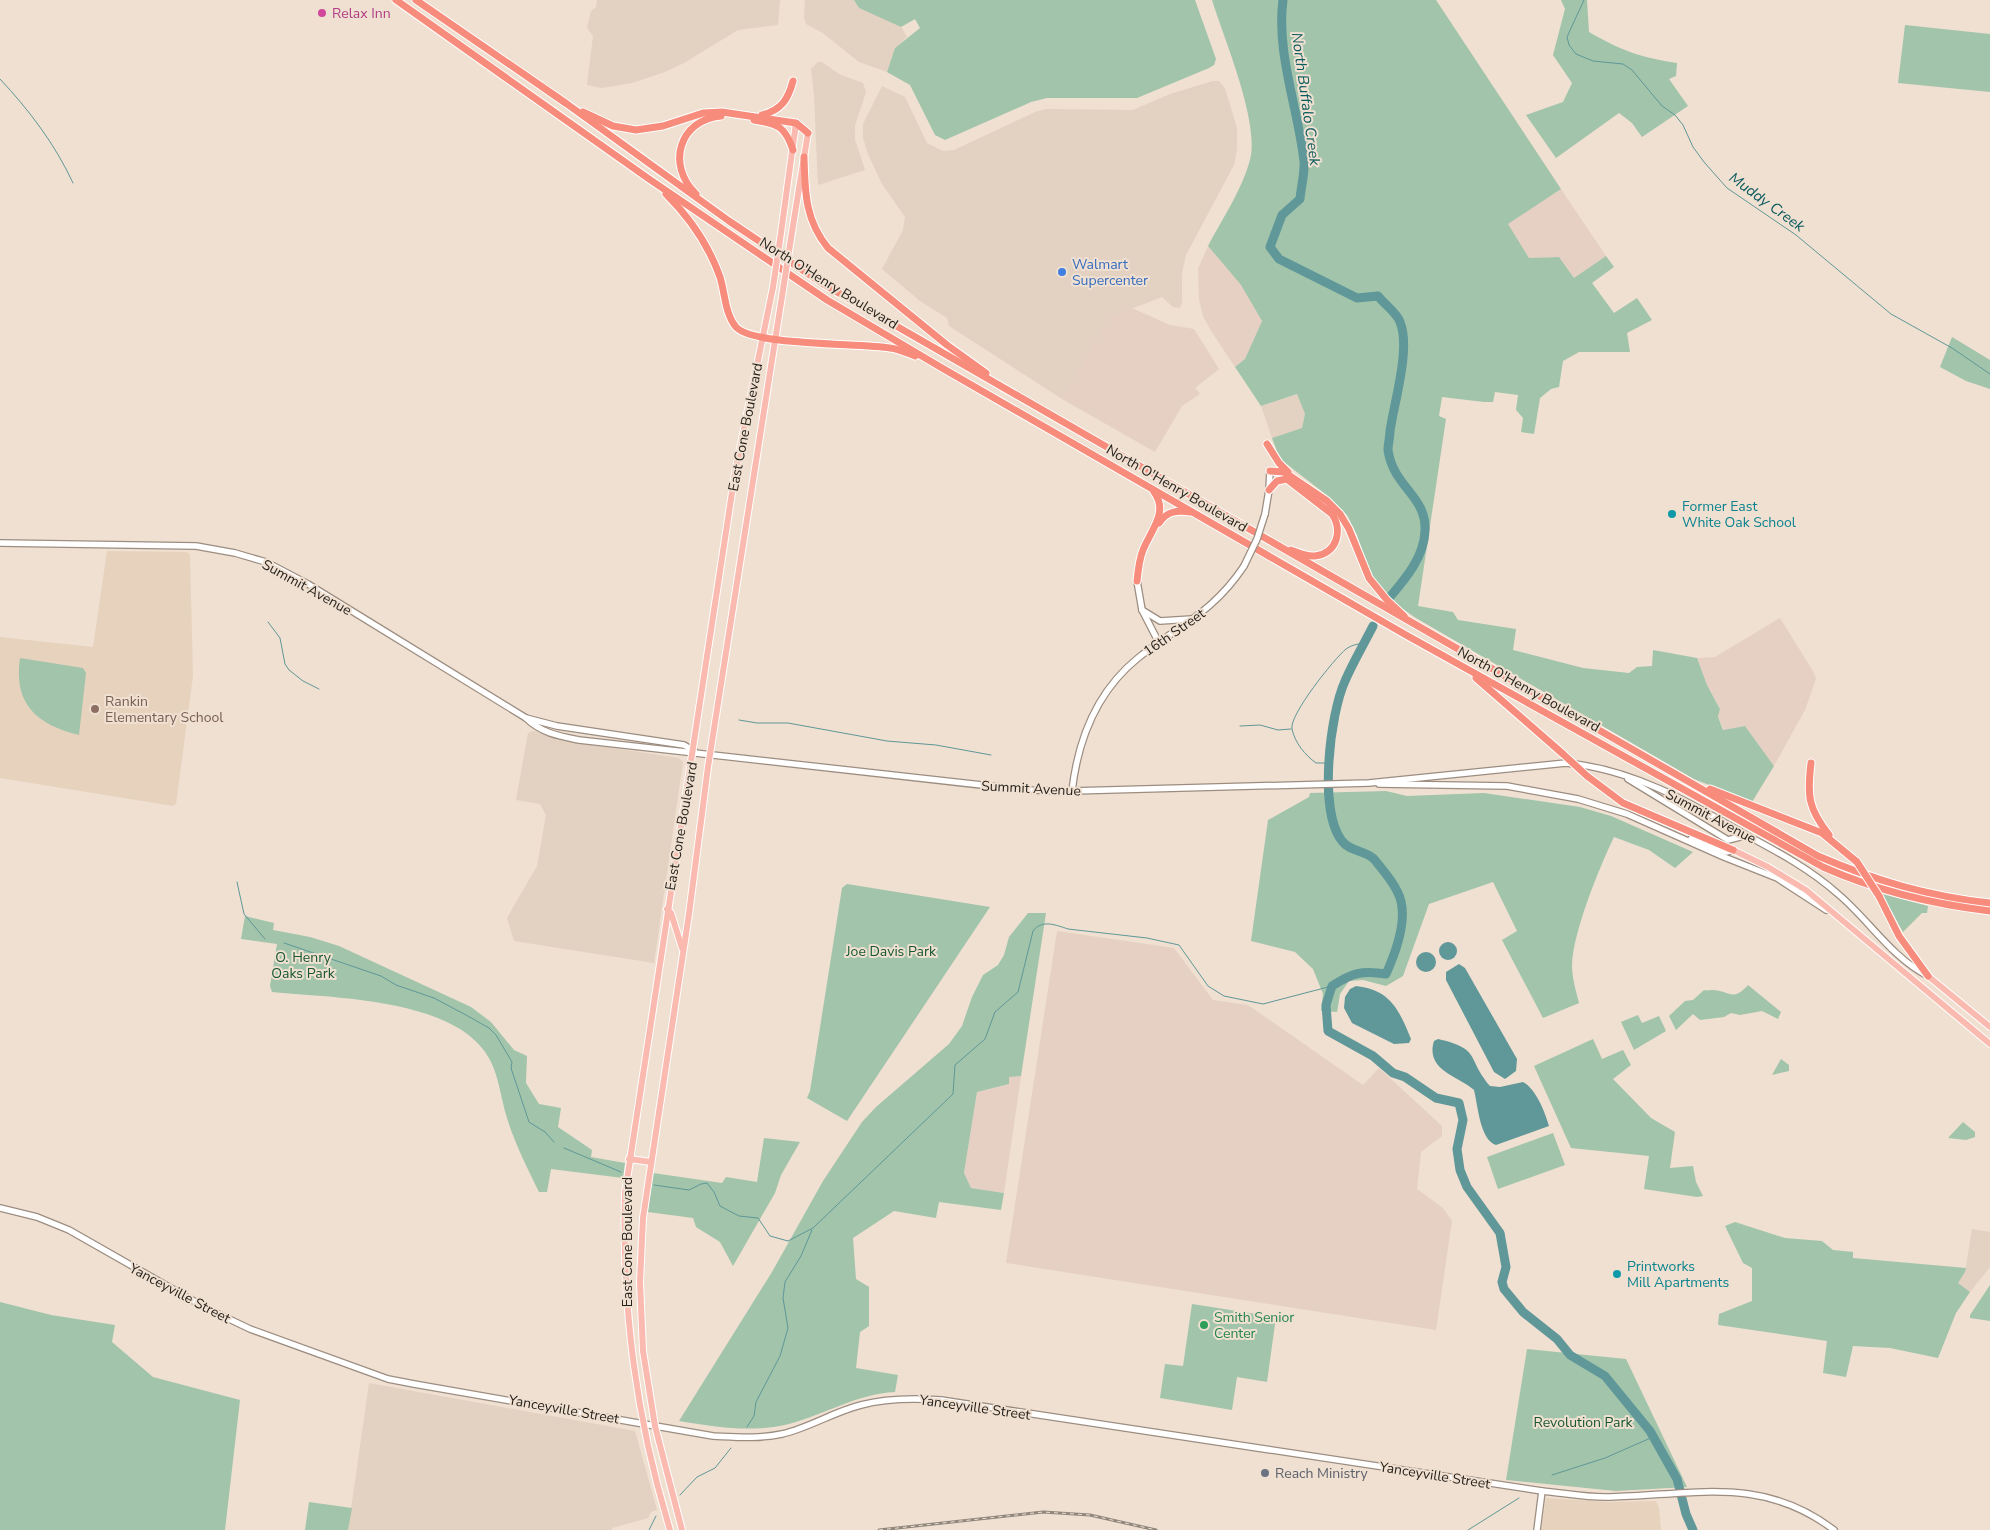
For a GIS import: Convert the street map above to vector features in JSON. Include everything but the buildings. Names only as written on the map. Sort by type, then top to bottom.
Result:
[{"type":"highway","name":"North O'Henry Boulevard","points":[[396,0],[649,179],[796,280],[942,368],[1460,666],[1823,867],[1853,880],[1920,900],[1990,911]]},
{"type":"highway","name":"North O'Henry Boulevard","points":[[416,0],[567,104],[729,221],[825,285],[1415,625],[1818,856],[1860,874],[1930,894],[1990,903]]},
{"type":"highway","points":[[758,116],[773,112],[783,105],[793,82]]},
{"type":"highway","points":[[567,104],[613,126],[636,130],[663,126],[703,113],[722,112],[796,123],[808,133]]},
{"type":"highway","points":[[729,221],[697,195],[685,180],[680,168],[679,156],[682,142],[690,130],[707,118],[720,116],[759,121],[783,129],[788,135],[793,150]]},
{"type":"highway","points":[[804,157],[805,192],[809,217],[817,235],[828,248],[947,345],[1023,399]]},
{"type":"highway","points":[[649,179],[677,206],[712,255],[721,279],[732,322],[738,330],[763,338],[890,348],[902,351],[942,368]]},
{"type":"highway","points":[[1267,444],[1279,463],[1295,479]]},
{"type":"highway","points":[[1267,539],[1305,556],[1315,556],[1331,549],[1337,538],[1336,520],[1332,514],[1287,479],[1270,471]]},
{"type":"highway","points":[[1270,471],[1281,471],[1295,479],[1327,501],[1340,514],[1349,529],[1369,578],[1387,600],[1415,625]]},
{"type":"highway","points":[[1270,490],[1278,481],[1287,479]]},
{"type":"highway","points":[[1136,581],[1139,562],[1160,515],[1161,506],[1159,498],[1151,487]]},
{"type":"highway","points":[[1149,538],[1163,516],[1171,512],[1195,513]]},
{"type":"highway","points":[[1460,666],[1500,697],[1587,776],[1623,803],[1733,850]]},
{"type":"highway","points":[[1811,763],[1808,793],[1812,808],[1836,843]]},
{"type":"highway","points":[[1688,781],[1805,825],[1836,843],[1857,862],[1880,896],[1899,936],[1928,976]]},
{"type":"main road","name":"East Cone Boulevard","points":[[670,1530],[642,1423],[631,1356],[626,1298],[624,1200],[735,473],[772,287],[796,123]]},
{"type":"main road","name":"East Cone Boulevard","points":[[682,1530],[655,1426],[643,1351],[640,1290],[642,1226],[683,954],[710,753],[808,133]]},
{"type":"main road","name":"16th Street","points":[[1072,791],[1079,747],[1099,702],[1129,666],[1216,602],[1244,566],[1257,539],[1265,514],[1270,490],[1270,471]]},
{"type":"main road","name":"Summit Avenue","points":[[0,543],[196,546],[235,552],[266,562],[308,584],[526,718],[533,725],[560,736],[682,753],[694,751],[999,788],[1072,791],[1369,783],[1566,764],[1611,771],[1651,784],[1680,797],[1809,870],[1841,896],[1892,948],[1990,1027]]},
{"type":"main road","points":[[1136,581],[1142,610],[1159,643]]},
{"type":"main road","points":[[1142,610],[1160,621],[1194,619]]},
{"type":"main road","name":"Summit Avenue","points":[[526,718],[557,726],[684,745],[694,751]]},
{"type":"main road","points":[[1611,771],[1728,840],[1740,837]]},
{"type":"main road","name":"Summit Avenue","points":[[1369,783],[1395,786],[1480,784],[1542,791],[1628,814],[1777,878],[1832,914]]},
{"type":"main road","points":[[1670,833],[1681,835],[1726,852],[1733,850]]},
{"type":"main road","name":"Summit Avenue","points":[[1733,850],[1791,880],[1990,1044]]},
{"type":"main road","points":[[667,910],[674,921],[683,954]]},
{"type":"main road","points":[[1928,993],[1937,984]]},
{"type":"main road","points":[[629,1158],[651,1162]]},
{"type":"main road","name":"Yanceyville Street","points":[[0,1208],[37,1217],[69,1230],[194,1301],[250,1329],[388,1379],[655,1426],[713,1436],[764,1437],[813,1425],[860,1405],[904,1398],[941,1400],[1542,1491],[1607,1497],[1695,1492],[1746,1493],[1771,1497],[1807,1512],[1834,1530]]},
{"type":"main road","points":[[1537,1530],[1542,1491]]},
{"type":"shaded area","points":[[597,0],[780,0],[778,25],[738,30],[684,63],[665,72],[632,83],[602,88],[587,85],[593,36],[587,28],[591,11],[596,7]]},
{"type":"shaded area","points":[[805,0],[854,0],[859,8],[901,27],[907,37],[895,48],[887,72],[859,62],[823,33],[806,24],[804,18]]},
{"type":"shaded area","points":[[818,62],[822,62],[839,74],[863,83],[866,92],[855,126],[855,140],[865,170],[818,185],[811,69]]},
{"type":"shaded area","points":[[1213,81],[1219,81],[1225,88],[1237,128],[1237,149],[1234,165],[1186,255],[1182,273],[1182,303],[1180,308],[1173,307],[1162,297],[1110,317],[1062,399],[949,326],[947,318],[920,301],[882,269],[903,230],[905,217],[882,184],[863,138],[863,124],[882,86],[905,97],[927,143],[943,151],[954,150],[1035,112],[1046,109],[1133,110],[1170,94]]},
{"type":"shaded area","points":[[1561,189],[1606,256],[1574,278],[1559,257],[1529,258],[1507,224]]},
{"type":"shaded area","points":[[1208,246],[1241,285],[1262,321],[1245,359],[1235,367],[1211,331],[1203,316],[1199,300],[1198,269]]},
{"type":"shaded area","points":[[1132,308],[1170,325],[1194,329],[1219,369],[1195,388],[1200,394],[1182,406],[1155,452],[1062,399],[1110,317]]},
{"type":"shaded area","points":[[1297,394],[1305,414],[1302,428],[1272,438],[1261,406]]},
{"type":"shaded area","name":"Rankin Elementary School","points":[[107,551],[187,552],[190,555],[193,676],[176,804],[173,806],[0,778],[0,637],[93,647]]},
{"type":"shaded area","points":[[1780,618],[1816,679],[1805,710],[1774,766],[1745,726],[1724,730],[1718,717],[1720,708],[1707,685],[1697,658],[1715,657]]},
{"type":"shaded area","points":[[533,731],[567,741],[679,758],[683,762],[654,963],[514,941],[507,918],[537,866],[546,815],[540,804],[516,800],[528,733]]},
{"type":"shaded area","points":[[1057,931],[1174,948],[1213,1000],[1248,1005],[1363,1085],[1379,1068],[1442,1126],[1442,1136],[1421,1152],[1417,1189],[1443,1208],[1452,1221],[1436,1330],[1006,1263]]},
{"type":"shaded area","points":[[1021,1076],[1004,1193],[971,1188],[964,1173],[977,1092],[1008,1084],[1009,1077]]},
{"type":"shaded area","points":[[1972,1229],[1990,1232],[1990,1267],[1970,1292],[1957,1283],[1965,1272]]},
{"type":"shaded area","points":[[369,1383],[635,1431],[657,1510],[651,1512],[648,1518],[612,1528],[612,1530],[348,1530]]},
{"type":"shaded area","points":[[1546,1498],[1611,1502],[1656,1501],[1659,1508],[1661,1530],[1541,1530]]},
{"type":"green space","points":[[854,0],[1195,0],[1216,59],[1214,65],[1209,68],[1137,98],[1047,98],[1031,102],[945,140],[935,135],[910,85],[887,72],[895,48],[920,28],[915,19],[901,27],[859,8]]},
{"type":"green space","points":[[1212,0],[1436,0],[1561,189],[1508,224],[1529,258],[1559,257],[1574,278],[1606,256],[1614,267],[1592,283],[1614,313],[1637,298],[1652,320],[1627,333],[1630,352],[1579,352],[1563,361],[1559,387],[1551,389],[1540,398],[1534,434],[1521,432],[1523,418],[1516,410],[1518,395],[1495,392],[1493,402],[1442,397],[1439,416],[1446,419],[1418,606],[1453,612],[1458,620],[1516,629],[1513,650],[1583,668],[1629,673],[1637,667],[1652,666],[1653,650],[1697,658],[1707,685],[1720,709],[1718,717],[1723,730],[1745,726],[1774,766],[1752,802],[1694,779],[1416,618],[1397,605],[1370,573],[1357,535],[1347,515],[1328,496],[1280,459],[1272,438],[1302,428],[1305,414],[1297,394],[1261,406],[1235,367],[1245,359],[1262,321],[1241,285],[1208,246],[1242,182],[1250,160],[1252,144],[1246,103]]},
{"type":"green space","points":[[1561,0],[1587,0],[1589,32],[1600,38],[1642,56],[1677,63],[1676,76],[1669,79],[1688,106],[1642,137],[1632,123],[1619,113],[1556,158],[1526,115],[1563,102],[1572,83],[1553,55],[1565,9]]},
{"type":"green space","points":[[1905,25],[1990,34],[1990,92],[1898,83]]},
{"type":"green space","points":[[1952,337],[1990,360],[1990,389],[1966,381],[1940,367]]},
{"type":"green space","points":[[20,658],[83,668],[86,673],[79,735],[51,725],[31,710],[20,688]]},
{"type":"green space","points":[[1386,791],[1407,796],[1484,793],[1580,807],[1611,816],[1693,852],[1675,868],[1649,850],[1614,837],[1588,900],[1573,951],[1574,984],[1579,1003],[1543,1018],[1502,940],[1517,931],[1493,882],[1429,904],[1403,976],[1386,986],[1363,980],[1349,981],[1340,994],[1337,1012],[1321,1011],[1323,994],[1313,969],[1295,952],[1251,941],[1268,820],[1309,797],[1310,793]]},
{"type":"green space","name":"Joe Davis Park","points":[[847,884],[990,907],[847,1121],[807,1098],[810,1091],[842,888]]},
{"type":"green space","points":[[1882,894],[1928,906],[1927,913],[1922,913],[1903,932]]},
{"type":"green space","points":[[1028,913],[1046,913],[1021,1076],[1009,1077],[1009,1084],[977,1092],[964,1173],[971,1188],[1004,1193],[1001,1210],[939,1202],[936,1218],[894,1211],[853,1238],[856,1279],[869,1287],[869,1326],[860,1332],[856,1368],[898,1375],[895,1392],[868,1396],[803,1420],[775,1427],[748,1429],[679,1421],[772,1272],[823,1181],[862,1122],[876,1107],[949,1044],[962,1026],[972,997],[983,975],[998,965],[1004,955],[1009,937]]},
{"type":"green space","name":"O. Henry Oaks Park","points":[[245,916],[274,923],[273,930],[310,937],[339,946],[471,1007],[491,1022],[514,1050],[527,1056],[526,1083],[539,1104],[561,1108],[558,1127],[592,1150],[591,1157],[625,1163],[623,1178],[551,1169],[547,1192],[539,1192],[510,1128],[493,1067],[490,1060],[474,1040],[451,1024],[423,1013],[392,1005],[327,996],[272,992],[270,986],[277,944],[241,939]]},
{"type":"green space","points":[[1748,985],[1781,1012],[1778,1019],[1762,1011],[1740,1015],[1731,1013],[1724,1017],[1700,1020],[1693,1014],[1676,1030],[1669,1016],[1685,1001],[1693,1000],[1704,990],[1734,994],[1743,990]]},
{"type":"green space","points":[[1638,1015],[1642,1023],[1659,1016],[1666,1031],[1634,1050],[1621,1022]]},
{"type":"green space","points":[[1593,1039],[1602,1059],[1623,1050],[1631,1065],[1613,1079],[1651,1118],[1675,1132],[1670,1168],[1693,1166],[1696,1182],[1703,1196],[1697,1197],[1644,1189],[1649,1156],[1571,1148],[1534,1066]]},
{"type":"green space","points":[[1781,1059],[1789,1065],[1789,1071],[1772,1075]]},
{"type":"green space","points":[[1963,1122],[1975,1132],[1975,1137],[1966,1140],[1948,1138]]},
{"type":"green space","points":[[1553,1133],[1565,1165],[1498,1189],[1487,1157]]},
{"type":"green space","points":[[764,1138],[800,1142],[781,1175],[775,1193],[733,1266],[720,1242],[696,1227],[693,1218],[648,1212],[653,1173],[722,1183],[726,1177],[757,1182]]},
{"type":"green space","points":[[1735,1222],[1785,1238],[1822,1241],[1833,1250],[1853,1252],[1853,1258],[1966,1268],[1958,1283],[1970,1292],[1956,1313],[1938,1358],[1890,1348],[1853,1346],[1846,1377],[1823,1373],[1827,1341],[1718,1325],[1719,1314],[1752,1301],[1752,1268],[1743,1263],[1725,1226]]},
{"type":"green space","points":[[1990,1285],[1990,1321],[1970,1318],[1970,1315]]},
{"type":"green space","points":[[0,1302],[51,1315],[115,1325],[112,1342],[153,1377],[240,1400],[225,1530],[0,1530]]},
{"type":"green space","points":[[1192,1304],[1276,1317],[1267,1382],[1237,1377],[1232,1410],[1160,1398],[1165,1364],[1183,1366]]},
{"type":"green space","name":"Revolution Park","points":[[1527,1349],[1626,1359],[1687,1487],[1616,1491],[1506,1480]]},
{"type":"green space","points":[[309,1502],[352,1508],[348,1530],[305,1530]]},
{"type":"water","points":[[1448,942],[1454,945],[1457,951],[1454,957],[1448,960],[1442,957],[1439,951],[1442,945]]},
{"type":"water","points":[[1426,952],[1433,955],[1436,962],[1433,969],[1426,972],[1419,969],[1416,962],[1419,955]]},
{"type":"water","points":[[1459,964],[1465,968],[1517,1059],[1516,1071],[1505,1079],[1494,1072],[1446,980],[1446,972]]},
{"type":"water","points":[[1356,986],[1378,992],[1392,1003],[1407,1029],[1411,1039],[1409,1043],[1394,1044],[1352,1023],[1344,1008],[1345,997],[1350,989]]},
{"type":"water","points":[[1438,1039],[1452,1043],[1467,1051],[1490,1086],[1500,1087],[1523,1082],[1528,1085],[1539,1101],[1549,1126],[1496,1145],[1491,1142],[1483,1130],[1474,1090],[1438,1066],[1434,1059],[1432,1051],[1434,1041]]},
{"type":"waterway","name":"North Buffalo Creek","points":[[1283,0],[1282,40],[1301,141],[1304,170],[1300,199],[1282,215],[1270,247],[1279,259],[1357,298],[1378,296],[1398,319],[1403,333],[1403,361],[1388,450],[1396,473],[1421,509],[1425,531],[1424,541],[1418,558],[1408,575],[1390,597]]},
{"type":"waterway","name":"Muddy Creek","points":[[1584,0],[1567,37],[1569,45],[1576,54],[1593,61],[1623,64],[1632,70],[1662,106],[1675,115],[1683,125],[1693,147],[1727,188],[1796,235],[1891,314],[1952,348],[1990,374]]},
{"type":"waterway","points":[[0,79],[41,128],[73,183]]},
{"type":"waterway","points":[[268,622],[280,638],[285,664],[289,670],[303,681],[319,689]]},
{"type":"waterway","name":"North Buffalo Creek","points":[[1373,626],[1345,681],[1335,716],[1329,762],[1328,786],[1330,808],[1335,827],[1345,845],[1370,856],[1387,875],[1401,900],[1402,922],[1394,955],[1386,974],[1370,972],[1358,974],[1345,978],[1332,986],[1326,1005],[1328,1031],[1373,1056],[1393,1073],[1405,1077],[1436,1098],[1459,1103],[1463,1120],[1457,1149],[1460,1170],[1467,1187],[1500,1233],[1506,1267],[1502,1282],[1504,1289],[1523,1312],[1557,1339],[1570,1355],[1605,1376],[1650,1431],[1677,1479],[1686,1514],[1693,1530]]},
{"type":"waterway","points":[[1329,763],[1316,763],[1304,752],[1293,734],[1293,722],[1297,712],[1313,688],[1340,655],[1346,649],[1364,643]]},
{"type":"waterway","points":[[739,720],[757,723],[788,723],[887,741],[936,745],[991,755]]},
{"type":"waterway","points":[[1240,726],[1260,725],[1278,730],[1291,729]]},
{"type":"waterway","points":[[237,882],[244,914],[265,939]]},
{"type":"waterway","points":[[654,1185],[689,1190],[707,1183],[714,1192],[720,1206],[739,1216],[758,1218],[770,1236],[788,1241],[813,1228],[953,1094],[955,1065],[985,1039],[995,1012],[1018,992],[1033,931],[1041,925],[1049,924],[1068,929],[1147,938],[1179,945],[1208,986],[1224,996],[1263,1004],[1332,986]]},
{"type":"waterway","points":[[284,943],[381,976],[396,985],[434,998],[489,1028],[496,1035],[512,1062],[511,1068],[529,1122],[545,1132],[554,1142]]},
{"type":"waterway","points":[[564,1148],[621,1172]]},
{"type":"waterway","points":[[747,1427],[754,1416],[756,1402],[780,1356],[788,1328],[783,1298],[785,1282],[801,1256],[812,1230]]},
{"type":"waterway","points":[[1552,1475],[1605,1458],[1653,1437]]},
{"type":"waterway","points":[[680,1495],[697,1477],[715,1468],[731,1448]]},
{"type":"waterway","points":[[1468,1530],[1519,1498]]},
{"type":"waterway","points":[[649,1530],[656,1516]]},
{"type":"railway","points":[[879,1530],[1043,1512],[1090,1515],[1156,1530]]},
{"type":"place","name":"Relax Inn","points":[[322,13]]},
{"type":"place","name":"Walmart Supercenter","points":[[1062,272]]},
{"type":"place","name":"Former East White Oak School","points":[[1672,514]]},
{"type":"place","name":"Rankin Elementary School","points":[[95,709]]},
{"type":"place","name":"Printworks Mill Apartments","points":[[1617,1274]]},
{"type":"place","name":"Smith Senior Center","points":[[1204,1325]]},
{"type":"place","name":"Reach Ministry","points":[[1265,1473]]}]
